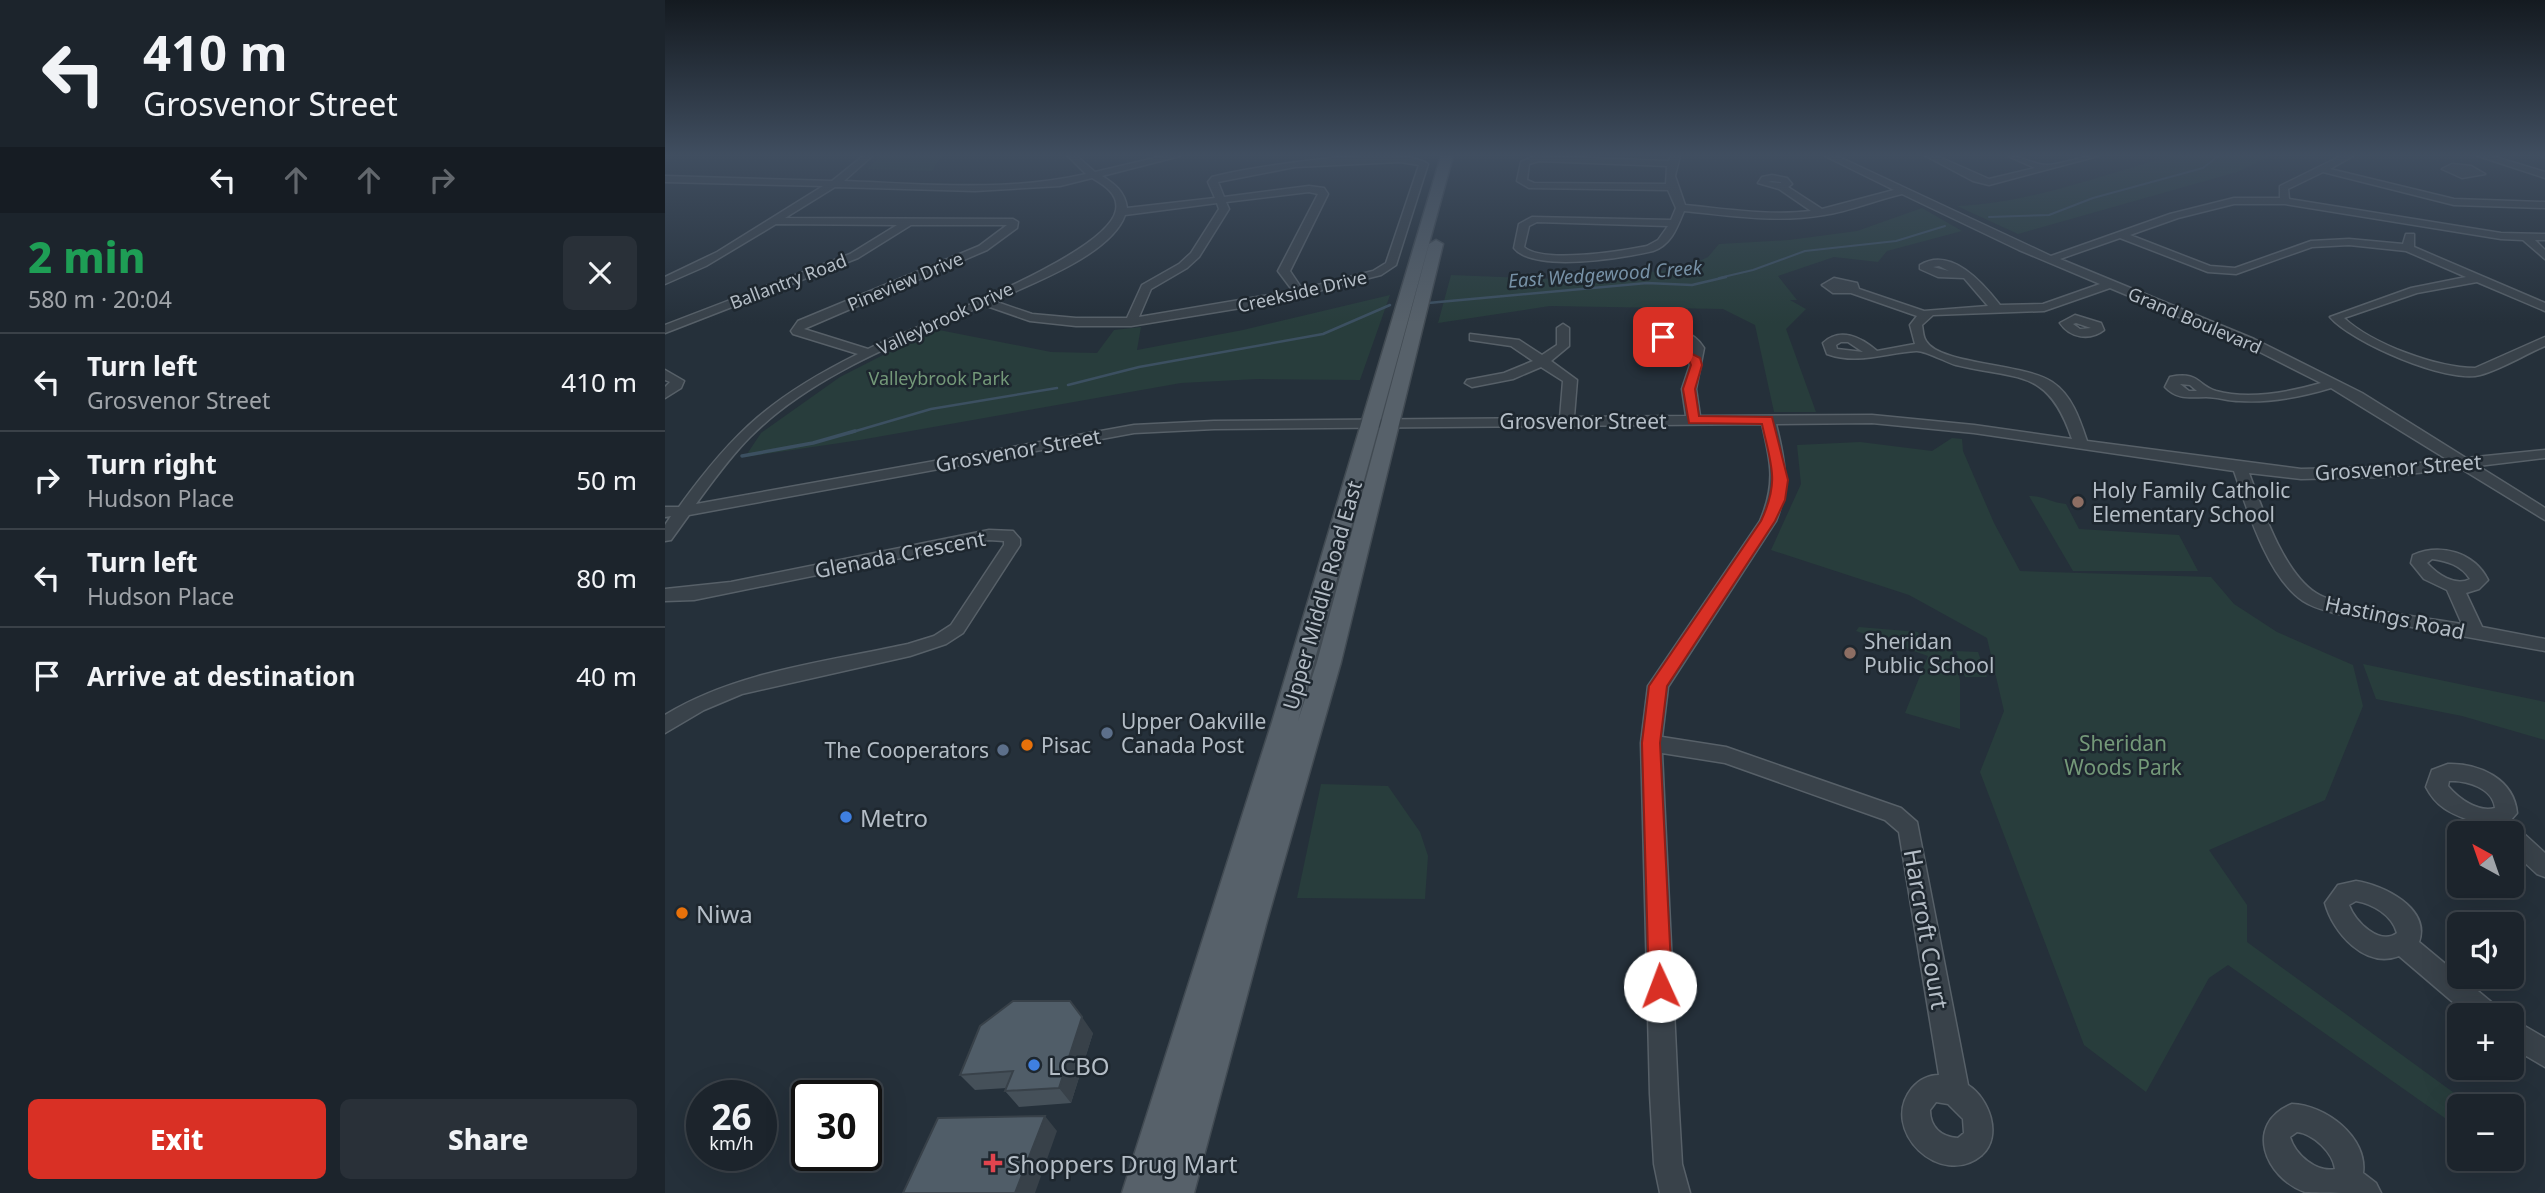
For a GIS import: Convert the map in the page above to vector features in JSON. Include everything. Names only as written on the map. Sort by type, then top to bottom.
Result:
[{"type":"main road","name":"Upper Middle Road East","points":[[1175,1193],[1251,921],[1328,662],[1380,423],[1399,313],[1430,212]]},
{"type":"main road","name":"Upper Middle Road East","points":[[1141,1193],[1380,423],[1443,212]]},
{"type":"street","points":[[665,281],[712,261],[789,212]]},
{"type":"street","name":"Valleybrook Drive","points":[[665,536],[727,454],[759,421],[834,372],[870,353],[1077,256],[1109,231],[1121,212]]},
{"type":"street","name":"Creekside Drive","points":[[1132,322],[1146,287],[1195,255],[1222,212]]},
{"type":"street","points":[[1299,292],[1284,271],[1315,212]]},
{"type":"street","name":"Creekside Drive","points":[[983,301],[1030,317],[1076,323],[1132,322],[1209,311],[1377,273],[1391,265],[1408,212]]},
{"type":"street","points":[[1673,223],[1536,219],[1524,223],[1519,248],[1526,255],[1541,257],[1637,252],[1655,248],[1664,241],[1679,212]]},
{"type":"street","points":[[1720,212],[1766,216],[1826,212]]},
{"type":"street","name":"Grand Boulevard","points":[[1948,212],[2051,259],[2250,342],[2357,396],[2545,514]]},
{"type":"street","points":[[2051,259],[2191,212]]},
{"type":"street","points":[[2350,212],[2501,236],[2545,237]]},
{"type":"street","name":"Pineview Drive","points":[[774,221],[1013,222],[1012,228],[983,248],[801,324],[797,331],[870,353]]},
{"type":"street","points":[[2408,248],[2413,222]]},
{"type":"street","name":"Ballantry Road","points":[[665,329],[854,256],[907,223]]},
{"type":"street","points":[[2121,235],[2209,269],[2236,271],[2311,244],[2349,242],[2408,248],[2545,307]]},
{"type":"street","points":[[2526,237],[2545,256]]},
{"type":"street","points":[[1967,275],[1978,284],[1998,311]]},
{"type":"street","points":[[2479,278],[2415,290],[2336,317],[2341,325],[2401,353],[2447,371],[2465,374],[2477,372],[2545,341]]},
{"type":"street","points":[[1852,290],[1924,315],[1962,310],[1998,311],[2044,307],[2112,284]]},
{"type":"street","points":[[2044,307],[2070,319]]},
{"type":"street","points":[[1924,315],[1916,325],[1919,342],[1923,346],[1946,358],[2012,370],[2047,384],[2071,412],[2081,445]]},
{"type":"street","points":[[1472,383],[1492,381],[1545,362],[1563,346],[1563,328]]},
{"type":"street","points":[[1474,337],[1515,343],[1570,380],[1567,421]]},
{"type":"street","points":[[1872,353],[1923,346]]},
{"type":"street","points":[[1694,358],[1696,365],[1689,389],[1694,420]]},
{"type":"street","points":[[665,374],[677,381],[677,385],[665,394]]},
{"type":"street","points":[[2205,393],[2260,399],[2294,396],[2332,384]]},
{"type":"street","name":"Grosvenor Street","points":[[665,512],[684,511],[1134,429],[1214,425],[1694,420],[1895,421],[2240,468],[2344,474],[2545,454]]},
{"type":"street","points":[[1675,1193],[1668,1164],[1664,1094],[1651,743],[1658,686],[1768,521],[1778,500],[1781,480],[1767,420]]},
{"type":"street","name":"Hastings Road","points":[[2240,468],[2261,526],[2294,580],[2309,597],[2335,607],[2545,645]]},
{"type":"street","name":"Glenada Crescent","points":[[665,595],[694,594],[730,588],[989,535],[1007,535],[1012,539],[1012,545],[957,629],[940,640],[910,650],[738,688],[697,705],[665,725]]},
{"type":"street","points":[[2455,586],[2476,634]]},
{"type":"street","name":"Harcroft Court","points":[[1651,743],[1726,755],[1893,814],[1909,828],[1956,1092]]},
{"type":"street","points":[[2524,848],[2545,867]]},
{"type":"street","points":[[2403,944],[2473,1003]]},
{"type":"street","points":[[2524,1040],[2545,1054]]},
{"type":"green space","points":[[1912,212],[1928,212],[1962,231],[1887,251],[1878,262],[1834,257],[1778,276],[1797,300],[1790,300],[1806,309],[1786,329],[1816,412],[1774,412],[1755,325],[1723,309],[1550,306],[1438,323],[1451,275],[1578,280],[1685,268],[1708,257],[1719,244],[1789,240],[1857,231]]},
{"type":"green space","points":[[1969,212],[2097,212],[2018,234]]},
{"type":"green space","name":"Valleybrook Park","points":[[1390,295],[1360,380],[1257,379],[1181,383],[860,440],[745,457],[761,433],[840,377],[934,329],[1051,352],[1097,353],[1114,330],[1141,327],[1137,350],[1243,330]]},
{"type":"green space","name":"Sheridan Woods Park","points":[[1952,438],[1962,439],[1963,451],[1994,523],[2020,571],[2211,577],[2234,604],[2277,632],[2353,665],[2363,706],[2325,800],[2209,850],[2247,905],[2247,942],[2456,1094],[2447,1094],[2447,1120],[2228,965],[2209,978],[2146,1092],[2084,1045],[1980,772],[2004,711],[1987,638],[1909,595],[1771,550],[1801,484],[1797,445],[1860,442],[1932,451]]},
{"type":"green space","points":[[2029,496],[2066,504],[2079,529],[2179,535],[2198,571],[2073,571]]},
{"type":"green space","points":[[1859,627],[1918,632],[1920,638],[1950,643],[1960,680],[1960,729],[1905,713],[1928,656],[1856,631]]},
{"type":"green space","points":[[1956,651],[1978,652],[1987,677],[1965,677]]},
{"type":"green space","points":[[2363,664],[2545,702],[2545,740],[2462,716],[2376,699]]},
{"type":"green space","points":[[1321,784],[1388,786],[1420,832],[1428,856],[1425,899],[1297,898]]},
{"type":"building","name":"LCBO","points":[[1013,1001],[1070,1001],[1082,1017],[1059,1088],[1005,1091],[1013,1071],[960,1075],[980,1026]]},
{"type":"building","name":"Shoppers Drug Mart","points":[[1045,1116],[1015,1193],[903,1193],[938,1118]]},
{"type":"waterway","name":"East Wedgewood Creek","points":[[1989,217],[2049,215],[2058,212]]},
{"type":"waterway","name":"East Wedgewood Creek","points":[[1719,278],[1753,270],[1805,251],[1896,241],[1945,226]]},
{"type":"waterway","name":"East Wedgewood Creek","points":[[1428,303],[1647,283],[1692,285],[1726,277]]},
{"type":"waterway","name":"East Wedgewood Creek","points":[[1068,385],[1139,367],[1323,334],[1390,305]]},
{"type":"waterway","name":"East Wedgewood Creek","points":[[849,433],[931,409],[1057,388]]},
{"type":"waterway","name":"East Wedgewood Creek","points":[[742,456],[813,443],[855,431]]},
{"type":"place","name":"Holy Family Catholic Elementary School","points":[[2078,502]]},
{"type":"place","name":"Sheridan Public School","points":[[1850,653]]},
{"type":"place","name":"Upper Oakville Canada Post","points":[[1107,733]]},
{"type":"place","name":"Pisac","points":[[1027,745]]},
{"type":"place","name":"The Cooperators","points":[[1003,750]]},
{"type":"place","name":"Metro","points":[[846,817]]},
{"type":"place","name":"Niwa","points":[[682,913]]},
{"type":"place","name":"LCBO","points":[[1034,1065]]},
{"type":"place","name":"Shoppers Drug Mart","points":[[993,1163]]},
{"type":"route","points":[[1660,986],[1651,743],[1658,686],[1768,521],[1778,500],[1781,480],[1767,420],[1694,420],[1689,389],[1696,365],[1694,358],[1668,346],[1663,337]]}]
